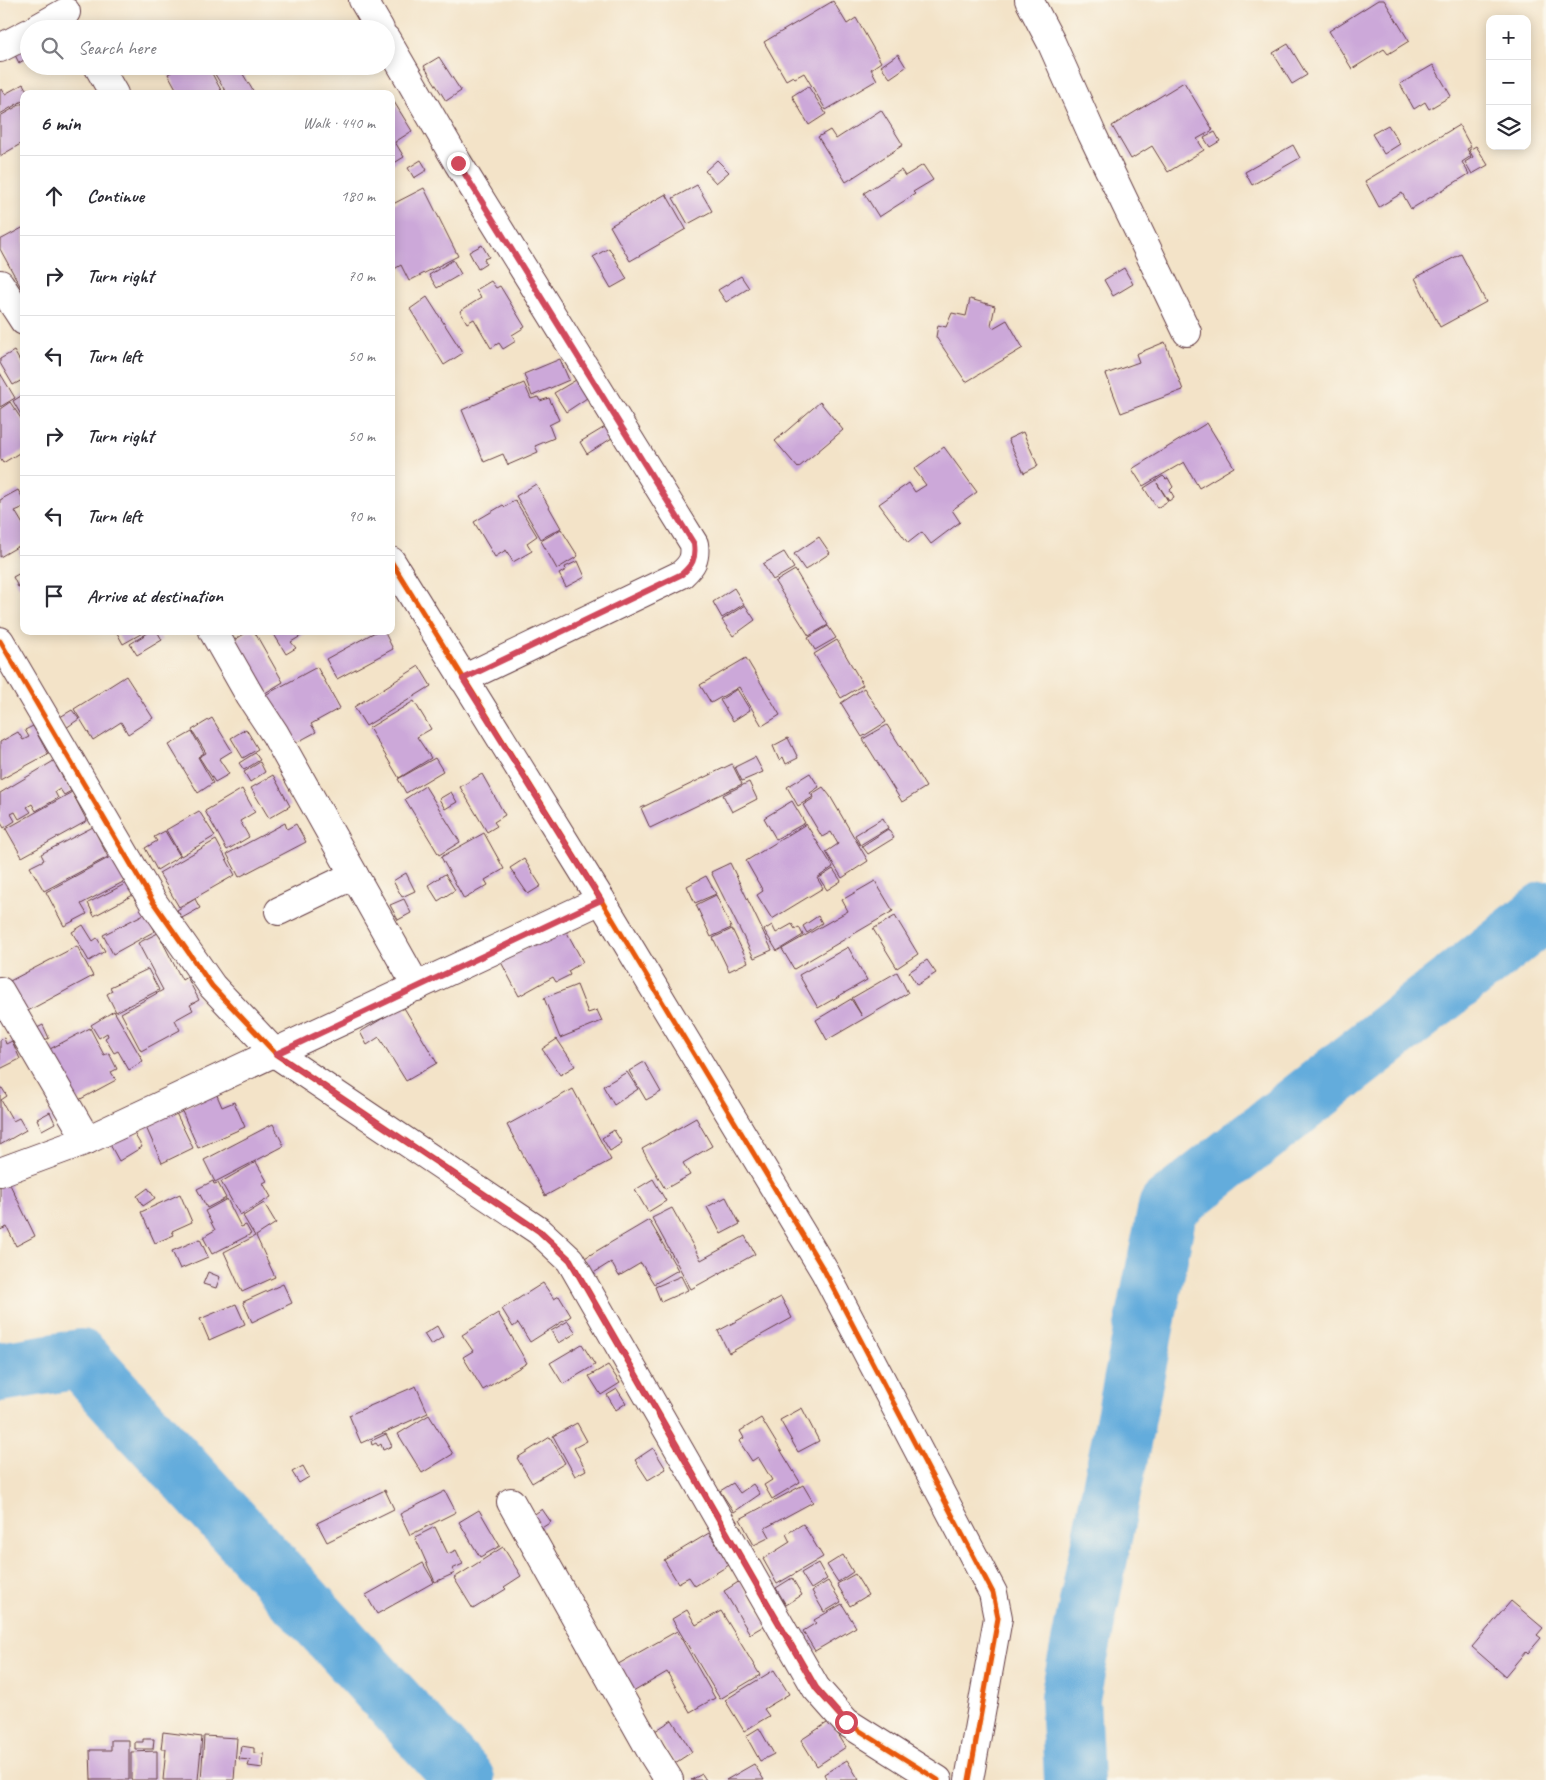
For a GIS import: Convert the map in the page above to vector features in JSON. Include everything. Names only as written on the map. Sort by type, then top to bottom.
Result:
[{"type":"street","points":[[363,0],[375,20]]},
{"type":"street","points":[[1029,0],[1051,42],[1092,134],[1187,332]]},
{"type":"street","points":[[55,20],[67,14]]},
{"type":"street","points":[[0,48],[20,38]]},
{"type":"street","points":[[395,54],[458,163],[694,544],[696,554],[693,564],[682,574],[463,679]]},
{"type":"street","points":[[103,75],[112,90]]},
{"type":"street","points":[[0,284],[20,315]]},
{"type":"street","points":[[395,568],[601,900],[825,1272],[993,1593],[998,1618],[969,1780]]},
{"type":"street","points":[[214,635],[275,734],[417,987]]},
{"type":"street","points":[[0,642],[153,902],[212,986],[276,1054],[539,1231],[570,1260],[816,1688],[846,1722],[938,1780]]},
{"type":"street","points":[[279,912],[354,874]]},
{"type":"street","points":[[0,1172],[88,1140],[276,1054],[601,900]]},
{"type":"street","points":[[0,991],[88,1140]]},
{"type":"street","points":[[510,1502],[669,1780]]},
{"type":"building","points":[[1378,0],[1384,0],[1409,41],[1388,54],[1384,49],[1352,69],[1329,31]]},
{"type":"building","points":[[833,1],[847,24],[856,18],[881,62],[871,69],[877,80],[826,110],[804,73],[786,80],[764,42]]},
{"type":"building","points":[[1288,44],[1307,75],[1292,84],[1273,53]]},
{"type":"building","points":[[20,50],[19,63],[14,53]]},
{"type":"building","points":[[898,54],[906,67],[890,78],[881,66]]},
{"type":"building","points":[[439,57],[461,91],[446,101],[424,66]]},
{"type":"building","points":[[1433,65],[1451,96],[1429,109],[1425,102],[1414,109],[1400,84]]},
{"type":"building","points":[[169,75],[213,75],[221,90],[177,90]]},
{"type":"building","points":[[215,75],[243,75],[253,90],[225,90]]},
{"type":"building","points":[[1184,82],[1213,130],[1197,139],[1204,150],[1168,172],[1152,146],[1131,159],[1112,126]]},
{"type":"building","points":[[23,84],[27,90],[20,90],[20,102],[0,114],[0,90],[2,89],[5,94]]},
{"type":"building","points":[[808,86],[826,114],[809,125],[792,96]]},
{"type":"building","points":[[395,103],[412,131],[395,142]]},
{"type":"building","points":[[20,105],[20,144],[0,156],[0,116]]},
{"type":"building","points":[[881,110],[903,145],[846,182],[818,137],[830,130],[836,139]]},
{"type":"building","points":[[1388,125],[1400,144],[1384,154],[1372,134]]},
{"type":"building","points":[[1459,125],[1471,147],[1467,149],[1471,156],[1462,162],[1469,174],[1411,209],[1402,193],[1379,207],[1365,181]]},
{"type":"building","points":[[1215,132],[1220,141],[1210,147],[1204,138]]},
{"type":"building","points":[[395,142],[404,157],[395,163]]},
{"type":"building","points":[[1293,145],[1300,158],[1252,185],[1245,172]]},
{"type":"building","points":[[1476,146],[1488,165],[1472,174],[1465,162],[1473,157],[1469,150]]},
{"type":"building","points":[[421,160],[427,170],[414,178],[408,168]]},
{"type":"building","points":[[717,160],[729,172],[716,183],[705,171]]},
{"type":"building","points":[[923,165],[933,180],[879,217],[864,193],[901,170],[905,176]]},
{"type":"building","points":[[697,185],[712,211],[688,224],[673,198]]},
{"type":"building","points":[[424,188],[458,256],[409,281],[401,265],[395,269],[395,203]]},
{"type":"building","points":[[666,194],[686,229],[630,261],[610,226]]},
{"type":"building","points":[[20,229],[20,286],[0,249],[0,240]]},
{"type":"building","points":[[482,245],[489,257],[484,259],[486,264],[478,269],[469,252]]},
{"type":"building","points":[[609,248],[627,279],[611,288],[593,257]]},
{"type":"building","points":[[1461,254],[1486,302],[1440,327],[1415,278]]},
{"type":"building","points":[[453,260],[461,274],[437,288],[429,275]]},
{"type":"building","points":[[1124,268],[1133,284],[1113,296],[1104,280]]},
{"type":"building","points":[[741,276],[749,288],[726,302],[718,290]]},
{"type":"building","points":[[491,281],[496,288],[500,286],[525,327],[512,335],[516,341],[503,349],[499,343],[491,348],[474,319],[467,323],[460,311],[481,298],[476,290]]},
{"type":"building","points":[[427,297],[463,353],[444,365],[410,309]]},
{"type":"building","points":[[970,299],[995,306],[991,325],[993,328],[1007,320],[1023,348],[966,382],[936,337],[938,325],[946,327],[952,313],[966,316]]},
{"type":"building","points":[[1165,342],[1183,390],[1121,413],[1106,374],[1139,362],[1136,354]]},
{"type":"building","points":[[14,351],[20,361],[20,381],[13,385],[0,363],[0,359]]},
{"type":"building","points":[[560,359],[569,380],[532,396],[524,374]]},
{"type":"building","points":[[0,373],[15,398],[0,407]]},
{"type":"building","points":[[576,380],[587,398],[566,412],[554,393]]},
{"type":"building","points":[[524,383],[531,399],[538,397],[540,401],[549,398],[559,420],[549,425],[554,438],[535,446],[538,452],[508,465],[503,454],[484,462],[462,410]]},
{"type":"building","points":[[20,397],[20,413],[13,401]]},
{"type":"building","points":[[10,402],[20,417],[20,452],[3,463],[0,458],[0,409]]},
{"type":"building","points":[[820,402],[843,430],[798,468],[775,441]]},
{"type":"building","points":[[1207,423],[1234,467],[1199,488],[1184,462],[1143,486],[1132,469]]},
{"type":"building","points":[[605,427],[612,438],[587,454],[580,442]]},
{"type":"building","points":[[1023,432],[1038,466],[1024,473],[1008,439]]},
{"type":"building","points":[[944,447],[977,492],[952,510],[960,522],[931,544],[922,532],[908,543],[879,504],[909,483],[915,492],[926,485],[914,469]]},
{"type":"building","points":[[1163,476],[1166,479],[1168,478],[1173,487],[1170,490],[1174,497],[1169,501],[1157,483],[1168,501],[1157,508],[1144,488]]},
{"type":"building","points":[[536,484],[561,528],[541,539],[516,496]]},
{"type":"building","points":[[18,490],[20,493],[20,509],[15,511],[20,519],[20,545],[0,557],[0,500]]},
{"type":"building","points":[[515,500],[537,536],[527,543],[532,551],[513,562],[506,550],[495,557],[474,522]]},
{"type":"building","points":[[561,529],[578,556],[557,569],[541,541]]},
{"type":"building","points":[[819,537],[830,553],[805,570],[794,554]]},
{"type":"building","points":[[784,552],[794,568],[773,580],[763,564]]},
{"type":"building","points":[[578,561],[585,577],[566,587],[559,574],[566,570],[565,567]]},
{"type":"building","points":[[795,570],[828,625],[809,636],[775,582]]},
{"type":"building","points":[[20,573],[20,586],[18,587],[13,577]]},
{"type":"building","points":[[734,588],[744,604],[722,618],[713,602]]},
{"type":"building","points":[[745,605],[755,620],[733,636],[722,620]]},
{"type":"building","points":[[828,626],[836,638],[815,650],[808,638]]},
{"type":"building","points":[[118,635],[139,635],[123,644]]},
{"type":"building","points":[[145,635],[159,635],[162,640],[137,655],[130,644]]},
{"type":"building","points":[[242,635],[256,635],[283,682],[262,695],[231,642]]},
{"type":"building","points":[[274,635],[302,635],[291,642],[296,648],[286,654]]},
{"type":"building","points":[[370,635],[386,635],[393,649],[337,679],[326,659]]},
{"type":"building","points":[[837,640],[863,685],[841,698],[814,654]]},
{"type":"building","points":[[746,658],[780,715],[762,726],[739,687],[711,703],[700,685]]},
{"type":"building","points":[[419,666],[431,686],[366,726],[354,707]]},
{"type":"building","points":[[317,667],[340,708],[311,724],[316,732],[292,745],[265,695]]},
{"type":"building","points":[[126,676],[153,718],[128,734],[121,722],[93,740],[74,709]]},
{"type":"building","points":[[864,688],[886,722],[862,737],[841,703]]},
{"type":"building","points":[[737,689],[750,710],[733,721],[720,700]]},
{"type":"building","points":[[414,701],[431,729],[417,737],[431,758],[399,778],[369,728]]},
{"type":"building","points":[[72,710],[79,719],[66,728],[60,717]]},
{"type":"building","points":[[212,718],[232,751],[219,759],[229,774],[215,782],[199,757],[206,753],[192,730]]},
{"type":"building","points":[[887,725],[926,787],[902,802],[863,739]]},
{"type":"building","points":[[33,726],[48,754],[0,780],[0,742],[18,732],[23,740],[29,737],[25,730]]},
{"type":"building","points":[[246,729],[258,749],[243,758],[231,738]]},
{"type":"building","points":[[192,732],[204,753],[198,757],[213,783],[198,793],[169,745]]},
{"type":"building","points":[[788,738],[798,758],[786,764],[783,757],[779,760],[773,746]]},
{"type":"building","points":[[255,753],[260,760],[244,770],[239,763]]},
{"type":"building","points":[[755,757],[763,772],[742,781],[735,767]]},
{"type":"building","points":[[435,758],[443,771],[406,793],[398,779]]},
{"type":"building","points":[[57,759],[60,764],[56,766],[71,791],[64,795],[60,789],[55,792],[58,798],[36,811],[32,804],[27,807],[31,812],[19,819],[15,812],[11,814],[15,821],[4,828],[0,821],[0,793]]},
{"type":"building","points":[[260,762],[265,772],[250,782],[244,772]]},
{"type":"building","points":[[732,764],[742,784],[650,828],[641,808]]},
{"type":"building","points":[[810,773],[819,787],[810,793],[813,797],[798,806],[787,787]]},
{"type":"building","points":[[482,774],[505,815],[494,822],[497,826],[487,832],[460,787]]},
{"type":"building","points":[[273,775],[290,806],[269,818],[251,788]]},
{"type":"building","points":[[749,782],[757,799],[732,812],[723,795]]},
{"type":"building","points":[[425,786],[460,842],[439,855],[405,799]]},
{"type":"building","points":[[823,787],[868,861],[842,878],[826,852],[838,844],[831,832],[822,837],[803,805],[814,798],[812,794]]},
{"type":"building","points":[[242,789],[255,812],[240,821],[249,837],[227,850],[205,811]]},
{"type":"building","points":[[72,792],[87,821],[22,857],[6,829]]},
{"type":"building","points":[[451,792],[457,802],[445,809],[439,799]]},
{"type":"building","points":[[792,801],[805,823],[776,839],[764,818]]},
{"type":"building","points":[[199,811],[215,836],[181,856],[166,830]]},
{"type":"building","points":[[883,818],[888,828],[860,845],[855,835]]},
{"type":"building","points":[[285,823],[287,829],[296,824],[306,842],[239,877],[227,854]]},
{"type":"building","points":[[806,824],[833,867],[817,878],[823,888],[772,919],[757,895],[763,891],[746,861]]},
{"type":"building","points":[[93,827],[108,857],[44,891],[30,867],[44,860],[41,854]]},
{"type":"building","points":[[888,829],[894,838],[868,854],[862,846]]},
{"type":"building","points":[[165,831],[180,856],[157,870],[145,848],[157,841],[154,837]]},
{"type":"building","points":[[484,833],[504,869],[485,880],[488,885],[464,899],[441,857]]},
{"type":"building","points":[[216,840],[235,875],[179,907],[159,873]]},
{"type":"building","points":[[112,856],[125,881],[81,904],[87,914],[64,926],[46,892]]},
{"type":"building","points":[[524,859],[541,886],[528,894],[510,868]]},
{"type":"building","points":[[730,863],[772,950],[754,958],[711,872]]},
{"type":"building","points":[[833,869],[841,881],[827,890],[819,878]]},
{"type":"building","points":[[406,873],[415,891],[402,897],[393,881]]},
{"type":"building","points":[[445,874],[455,890],[438,901],[428,885]]},
{"type":"building","points":[[706,876],[716,894],[695,903],[687,886]]},
{"type":"building","points":[[875,881],[893,911],[794,969],[782,949],[848,911],[842,900]]},
{"type":"building","points":[[127,883],[133,895],[94,916],[88,903]]},
{"type":"building","points":[[716,895],[731,928],[711,937],[696,905]]},
{"type":"building","points":[[195,899],[200,908],[182,918],[177,910]]},
{"type":"building","points":[[404,899],[411,913],[398,920],[390,905]]},
{"type":"building","points":[[146,913],[155,931],[113,954],[103,935]]},
{"type":"building","points":[[818,916],[822,923],[807,933],[803,926]]},
{"type":"building","points":[[895,916],[918,954],[897,968],[873,929]]},
{"type":"building","points":[[792,924],[795,929],[799,927],[803,935],[777,951],[764,930],[772,925],[776,933]]},
{"type":"building","points":[[83,925],[93,941],[97,938],[105,951],[89,961],[72,932]]},
{"type":"building","points":[[564,927],[583,962],[568,971],[570,975],[556,982],[553,977],[519,996],[501,962]]},
{"type":"building","points":[[732,929],[748,962],[729,971],[713,938]]},
{"type":"building","points":[[158,933],[182,980],[187,977],[199,1000],[190,1005],[193,1010],[175,1020],[180,1030],[141,1051],[121,1013],[163,990],[138,943]]},
{"type":"building","points":[[77,946],[93,976],[24,1013],[8,982]]},
{"type":"building","points":[[848,947],[867,980],[818,1008],[799,975]]},
{"type":"building","points":[[927,960],[936,973],[917,985],[909,972]]},
{"type":"building","points":[[148,969],[159,990],[116,1012],[107,994],[112,991],[110,987]]},
{"type":"building","points":[[897,972],[908,993],[827,1040],[816,1020],[851,999],[862,1016],[852,998]]},
{"type":"building","points":[[577,985],[588,1013],[597,1010],[602,1021],[560,1038],[544,998]]},
{"type":"building","points":[[403,1006],[437,1063],[406,1081],[379,1037],[367,1045],[360,1032]]},
{"type":"building","points":[[114,1011],[143,1061],[129,1070],[118,1051],[114,1053],[105,1038],[108,1036],[107,1033],[99,1038],[91,1025]]},
{"type":"building","points":[[43,1025],[49,1038],[41,1042],[35,1029]]},
{"type":"building","points":[[90,1028],[104,1055],[109,1053],[117,1069],[111,1072],[116,1080],[77,1101],[50,1049]]},
{"type":"building","points":[[4,1038],[6,1044],[12,1041],[20,1059],[0,1069],[0,1040]]},
{"type":"building","points":[[557,1039],[575,1066],[560,1075],[542,1049]]},
{"type":"building","points":[[644,1062],[661,1092],[646,1100],[629,1071]]},
{"type":"building","points":[[627,1072],[638,1089],[614,1105],[603,1086]]},
{"type":"building","points":[[2,1088],[7,1096],[1,1100],[13,1121],[19,1118],[26,1130],[0,1145],[0,1089]]},
{"type":"building","points":[[573,1089],[611,1160],[545,1196],[507,1125]]},
{"type":"building","points":[[216,1093],[222,1107],[234,1102],[245,1127],[198,1148],[181,1109]]},
{"type":"building","points":[[175,1111],[193,1148],[162,1163],[145,1125]]},
{"type":"building","points":[[50,1112],[55,1123],[42,1130],[37,1119]]},
{"type":"building","points":[[696,1118],[712,1146],[683,1163],[690,1175],[665,1189],[642,1149]]},
{"type":"building","points":[[273,1124],[284,1146],[215,1182],[204,1160]]},
{"type":"building","points":[[131,1128],[142,1147],[119,1161],[108,1141]]},
{"type":"building","points":[[614,1130],[622,1143],[610,1151],[602,1138]]},
{"type":"building","points":[[256,1162],[267,1181],[263,1183],[271,1197],[240,1215],[221,1182]]},
{"type":"building","points":[[4,1172],[35,1236],[16,1246],[7,1227],[0,1230],[0,1174]]},
{"type":"building","points":[[653,1179],[666,1201],[648,1212],[635,1190]]},
{"type":"building","points":[[213,1181],[214,1184],[218,1183],[226,1198],[207,1208],[197,1189]]},
{"type":"building","points":[[148,1188],[155,1198],[143,1206],[137,1196]]},
{"type":"building","points":[[180,1194],[192,1222],[172,1231],[174,1235],[155,1243],[141,1212]]},
{"type":"building","points":[[726,1197],[740,1224],[721,1234],[707,1207]]},
{"type":"building","points":[[227,1199],[241,1227],[246,1225],[251,1234],[212,1254],[203,1237],[215,1230],[205,1211]]},
{"type":"building","points":[[264,1203],[276,1223],[256,1236],[275,1277],[242,1292],[224,1252],[255,1236],[243,1216]]},
{"type":"building","points":[[672,1208],[701,1260],[745,1236],[755,1254],[691,1289],[652,1218]]},
{"type":"building","points":[[649,1220],[678,1270],[654,1284],[641,1263],[619,1276],[611,1262],[592,1274],[583,1259]]},
{"type":"building","points":[[200,1239],[208,1257],[180,1269],[172,1251]]},
{"type":"building","points":[[208,1272],[220,1277],[216,1288],[203,1284]]},
{"type":"building","points":[[681,1276],[688,1290],[661,1302],[655,1287]]},
{"type":"building","points":[[543,1283],[554,1299],[559,1296],[571,1316],[530,1342],[518,1323],[513,1327],[502,1309]]},
{"type":"building","points":[[283,1284],[292,1303],[252,1322],[243,1302]]},
{"type":"building","points":[[781,1297],[792,1318],[729,1353],[718,1331]]},
{"type":"building","points":[[236,1304],[245,1324],[209,1340],[200,1319]]},
{"type":"building","points":[[498,1313],[527,1363],[483,1390],[463,1357],[473,1351],[462,1335]]},
{"type":"building","points":[[568,1321],[576,1333],[559,1343],[551,1331]]},
{"type":"building","points":[[437,1326],[443,1337],[431,1345],[424,1334]]},
{"type":"building","points":[[582,1344],[595,1365],[563,1384],[550,1363]]},
{"type":"building","points":[[608,1365],[620,1383],[601,1395],[589,1376]]},
{"type":"building","points":[[416,1386],[428,1413],[361,1443],[349,1415]]},
{"type":"building","points":[[617,1389],[626,1403],[616,1410],[607,1395]]},
{"type":"building","points":[[802,1408],[819,1441],[798,1452],[780,1420]]},
{"type":"building","points":[[429,1415],[453,1454],[422,1473],[398,1434]]},
{"type":"building","points":[[761,1418],[800,1482],[772,1499],[764,1485],[772,1480],[758,1457],[752,1461],[739,1441],[744,1438],[740,1431]]},
{"type":"building","points":[[577,1423],[587,1441],[574,1448],[586,1470],[575,1476],[553,1436]]},
{"type":"building","points":[[386,1434],[392,1446],[383,1450],[381,1444],[378,1446],[376,1443],[372,1445],[371,1441]]},
{"type":"building","points":[[550,1437],[565,1463],[532,1483],[517,1458]]},
{"type":"building","points":[[653,1448],[666,1469],[648,1480],[635,1460]]},
{"type":"building","points":[[303,1466],[309,1477],[299,1483],[292,1472]]},
{"type":"building","points":[[733,1483],[740,1493],[753,1484],[760,1494],[734,1512],[720,1491]]},
{"type":"building","points":[[803,1485],[813,1502],[765,1528],[770,1537],[754,1545],[740,1519]]},
{"type":"building","points":[[385,1490],[394,1509],[327,1542],[317,1523]]},
{"type":"building","points":[[445,1491],[456,1512],[410,1535],[400,1514]]},
{"type":"building","points":[[542,1509],[551,1522],[537,1531],[529,1518]]},
{"type":"building","points":[[479,1510],[500,1546],[480,1557],[459,1522]]},
{"type":"building","points":[[803,1524],[823,1557],[777,1584],[763,1559],[790,1542],[786,1534]]},
{"type":"building","points":[[435,1527],[448,1554],[456,1550],[463,1564],[452,1569],[455,1573],[435,1582],[415,1537]]},
{"type":"building","points":[[709,1533],[729,1565],[695,1586],[689,1577],[678,1583],[664,1560]]},
{"type":"building","points":[[503,1547],[521,1576],[504,1587],[506,1589],[473,1609],[454,1578]]},
{"type":"building","points":[[843,1555],[853,1572],[838,1582],[827,1565]]},
{"type":"building","points":[[423,1563],[434,1582],[377,1614],[366,1595]]},
{"type":"building","points":[[818,1563],[827,1579],[811,1589],[801,1573]]},
{"type":"building","points":[[855,1574],[868,1595],[850,1606],[837,1584]]},
{"type":"building","points":[[792,1578],[802,1595],[786,1605],[776,1588]]},
{"type":"building","points":[[740,1581],[767,1624],[750,1634],[724,1591]]},
{"type":"building","points":[[828,1581],[841,1602],[824,1612],[812,1591]]},
{"type":"building","points":[[1511,1601],[1543,1628],[1537,1635],[1541,1638],[1528,1653],[1526,1651],[1505,1676],[1472,1647]]},
{"type":"building","points":[[842,1604],[856,1627],[815,1651],[803,1631],[816,1623],[814,1620]]},
{"type":"building","points":[[687,1610],[696,1625],[721,1611],[760,1675],[720,1699],[672,1619]]},
{"type":"building","points":[[677,1631],[715,1698],[690,1712],[667,1672],[628,1695],[613,1667]]},
{"type":"building","points":[[774,1670],[789,1694],[764,1709],[769,1716],[744,1731],[725,1700]]},
{"type":"building","points":[[672,1720],[692,1752],[675,1763],[655,1731]]},
{"type":"building","points":[[830,1721],[846,1747],[817,1766],[801,1740]]},
{"type":"building","points":[[759,1728],[774,1754],[760,1761],[746,1736]]},
{"type":"building","points":[[163,1732],[202,1737],[198,1780],[163,1780],[166,1749],[161,1749]]},
{"type":"building","points":[[204,1736],[237,1738],[234,1780],[201,1780]]},
{"type":"building","points":[[143,1739],[154,1739],[153,1749],[135,1749],[135,1742],[143,1742]]},
{"type":"building","points":[[111,1740],[129,1740],[129,1780],[91,1780],[90,1750],[111,1750]]},
{"type":"building","points":[[241,1746],[254,1748],[254,1753],[264,1754],[263,1768],[248,1766],[250,1760],[239,1759]]},
{"type":"building","points":[[157,1751],[157,1780],[131,1780],[131,1752]]},
{"type":"building","points":[[847,1760],[859,1780],[827,1780],[824,1774]]},
{"type":"building","points":[[754,1764],[764,1780],[726,1780]]},
{"type":"building","points":[[702,1774],[706,1780],[691,1780]]},
{"type":"waterway","points":[[1074,1780],[1070,1698],[1168,1207],[1546,911]]},
{"type":"waterway","points":[[0,1372],[80,1359],[465,1780]]},
{"type":"cycle path","points":[[395,567],[601,900],[825,1272],[993,1593],[998,1618],[969,1780]]},
{"type":"cycle path","points":[[0,641],[153,902],[212,986],[276,1054],[539,1231],[570,1260],[816,1688],[846,1722],[938,1780]]},
{"type":"route","points":[[458,163],[694,544],[696,554],[693,564],[682,574],[463,679],[601,900],[276,1054],[539,1231],[570,1260],[816,1688],[846,1722]]}]
